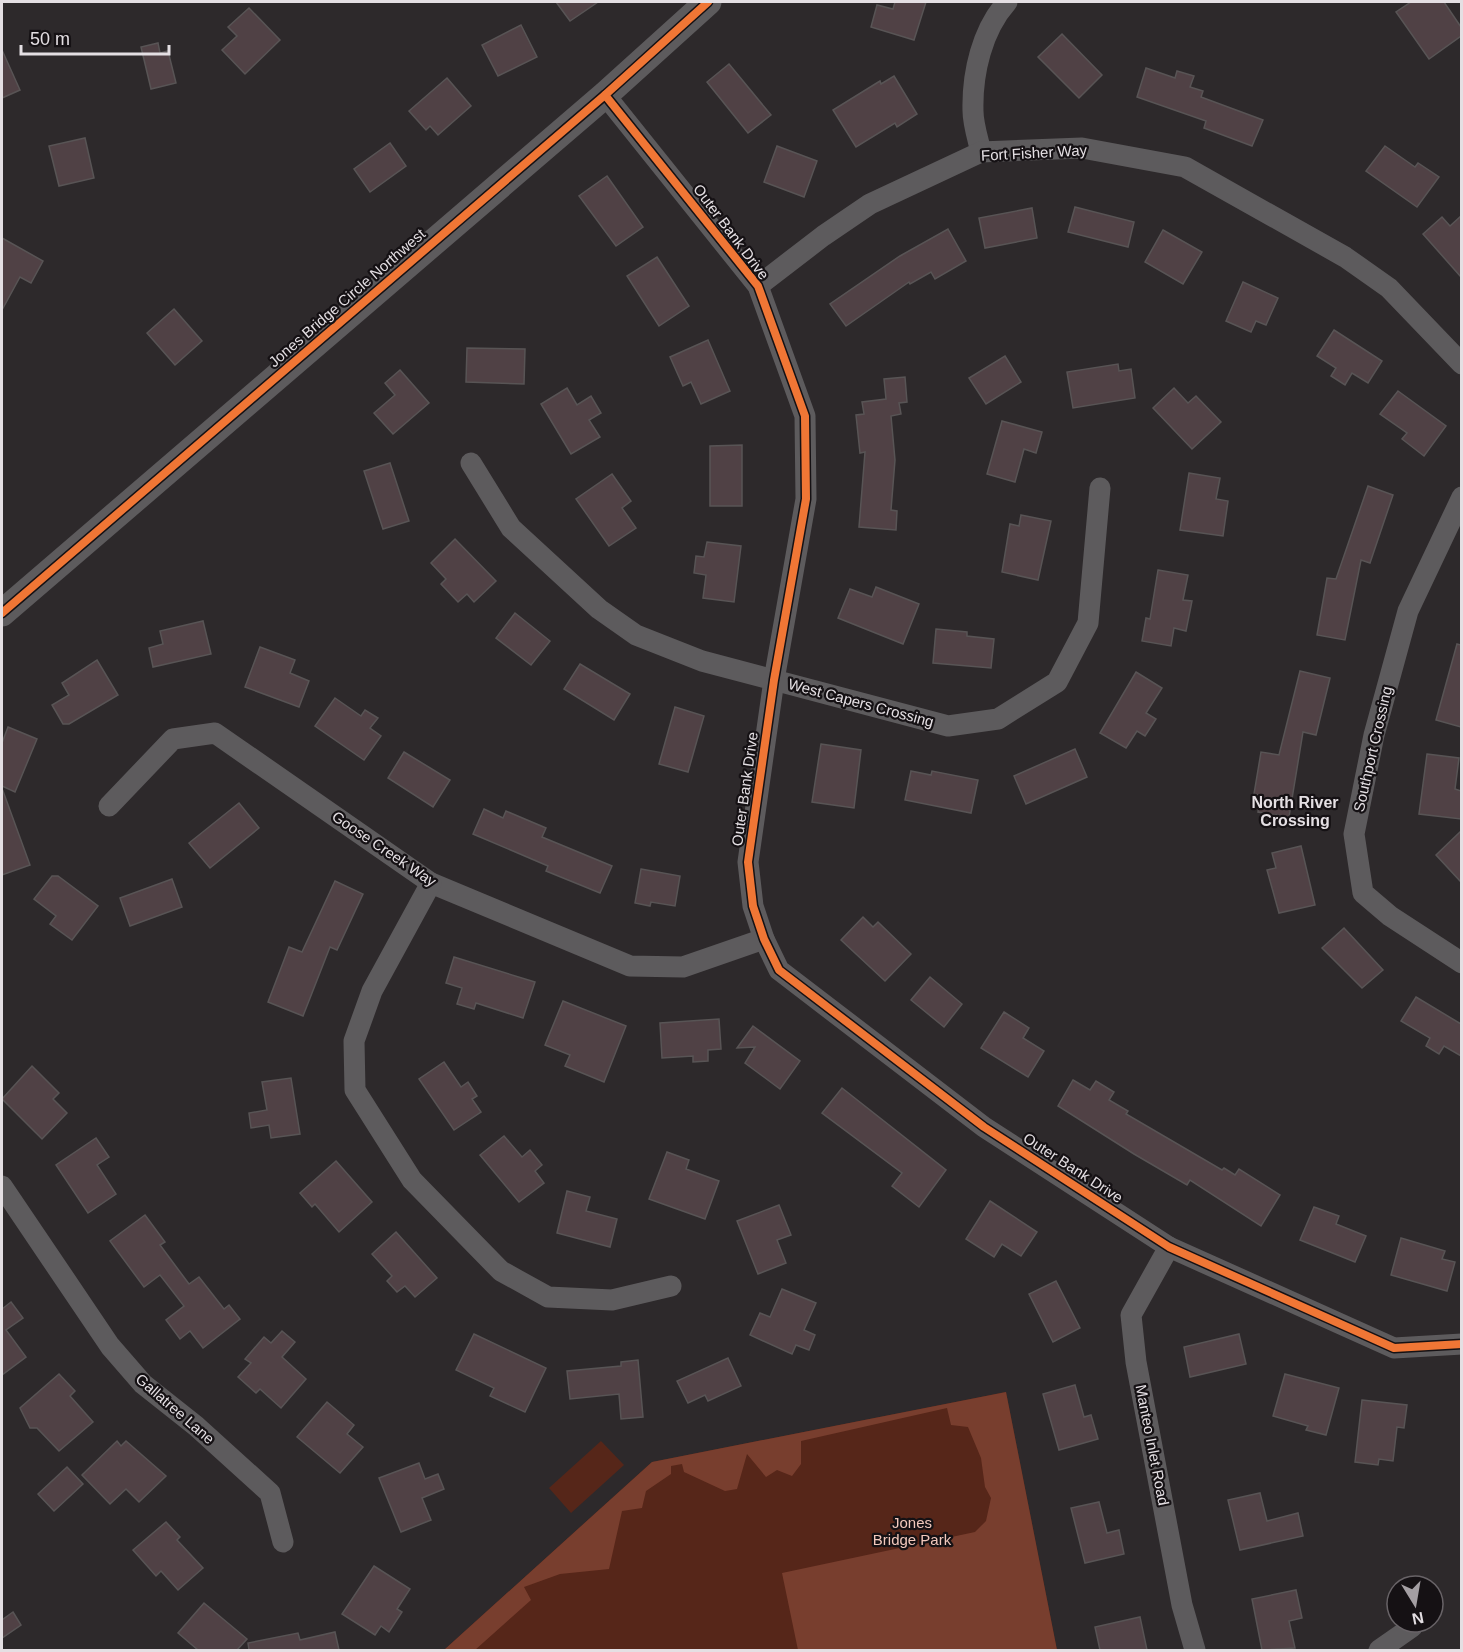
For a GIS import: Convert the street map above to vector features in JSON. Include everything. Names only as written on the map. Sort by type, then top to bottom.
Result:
[{"type":"street","name":"Jones Bridge Circle Northwest","points":[[2,613],[605,95],[708,2]]},
{"type":"street","points":[[981,152],[973,112],[978,58],[993,18],[1007,2]]},
{"type":"street","name":"Outer Bank Drive","points":[[605,95],[758,286],[805,416],[806,499],[774,680],[748,862],[753,906],[764,939],[779,970],[975,1120],[1169,1247],[1394,1348],[1461,1344]]},
{"type":"street","name":"Fort Fisher Way","points":[[758,286],[870,204],[981,152],[1082,147],[1185,167],[1345,257],[1389,288],[1461,364]]},
{"type":"street","name":"West Capers Crossing","points":[[471,463],[511,528],[599,609],[636,635],[702,661],[948,726],[1005,716],[1057,682],[1088,623],[1100,488]]},
{"type":"street","name":"Southport Crossing","points":[[1461,497],[1408,611],[1374,735],[1354,834],[1363,893],[1390,916],[1461,963]]},
{"type":"street","name":"Goose Creek Way","points":[[109,806],[173,740],[215,734],[432,883],[630,966],[683,966],[764,939]]},
{"type":"street","points":[[432,883],[372,992],[354,1041],[355,1090],[412,1180],[501,1271],[548,1297],[612,1300],[670,1286]]},
{"type":"street","name":"Gallatree Lane","points":[[2,1186],[116,1354],[143,1384],[196,1426],[270,1493],[283,1542]]},
{"type":"street","name":"Manteo Inlet Road","points":[[1169,1247],[1131,1316],[1140,1385],[1182,1605],[1195,1650]]},
{"type":"street","points":[[1379,1650],[1402,1634]]},
{"type":"green space","name":"Jones Bridge Park","points":[[1006,1392],[1057,1650],[444,1650],[652,1462]]},
{"type":"green space","points":[[601,1441],[624,1465],[571,1513],[549,1488]]},
{"type":"shaded area","points":[[1006,1392],[1057,1650],[798,1650],[782,1573],[975,1532],[986,1521],[991,1498],[985,1487],[981,1458],[968,1427],[951,1425],[947,1408],[801,1441],[801,1464],[792,1476],[777,1470],[766,1477],[747,1454],[737,1489],[725,1491],[684,1472],[682,1464],[671,1466],[671,1474],[646,1491],[642,1508],[622,1511],[609,1569],[560,1574],[524,1587],[531,1600],[475,1650],[444,1650],[652,1462]]},
{"type":"building","points":[[556,2],[598,2],[570,21]]},
{"type":"building","points":[[895,2],[926,2],[914,40],[871,27],[877,5],[893,9]]},
{"type":"building","points":[[1411,2],[1444,2],[1461,27],[1461,36],[1429,59],[1396,12]]},
{"type":"building","points":[[249,8],[280,40],[245,74],[222,50],[237,36],[228,27]]},
{"type":"building","points":[[521,25],[537,57],[498,76],[482,45]]},
{"type":"building","points":[[1062,34],[1102,75],[1079,98],[1038,57]]},
{"type":"building","points":[[158,43],[160,53],[168,51],[176,83],[151,89],[141,47]]},
{"type":"building","points":[[2,50],[20,90],[2,98]]},
{"type":"building","points":[[729,64],[771,115],[748,133],[707,82]]},
{"type":"building","points":[[1146,68],[1175,78],[1177,71],[1194,76],[1190,87],[1203,91],[1201,97],[1263,120],[1252,146],[1204,128],[1206,121],[1137,97]]},
{"type":"building","points":[[894,76],[917,114],[897,127],[895,123],[856,147],[833,110],[880,81],[881,84]]},
{"type":"building","points":[[447,78],[471,106],[438,135],[430,126],[426,130],[409,111]]},
{"type":"building","points":[[85,138],[94,178],[59,186],[49,146]]},
{"type":"building","points":[[390,143],[406,166],[370,192],[354,169]]},
{"type":"building","points":[[777,146],[817,161],[804,197],[764,182]]},
{"type":"building","points":[[1385,146],[1415,167],[1418,163],[1439,177],[1417,207],[1366,171]]},
{"type":"building","points":[[607,176],[643,227],[616,246],[579,196]]},
{"type":"building","points":[[1075,207],[1134,222],[1128,247],[1068,232]]},
{"type":"building","points":[[1032,208],[1037,238],[985,248],[979,218]]},
{"type":"building","points":[[1461,216],[1461,277],[1423,234],[1442,217],[1450,226]]},
{"type":"building","points":[[948,229],[966,261],[935,279],[931,272],[910,284],[909,282],[846,326],[830,304],[900,256]]},
{"type":"building","points":[[1163,230],[1202,252],[1183,284],[1145,262]]},
{"type":"building","points":[[2,238],[43,261],[31,283],[20,277],[2,310]]},
{"type":"building","points":[[657,257],[689,306],[659,326],[627,276]]},
{"type":"building","points":[[1243,282],[1278,298],[1266,325],[1256,321],[1251,332],[1226,321]]},
{"type":"building","points":[[174,309],[202,341],[175,365],[147,333]]},
{"type":"building","points":[[1334,330],[1382,361],[1368,383],[1352,373],[1345,385],[1331,376],[1336,368],[1317,356]]},
{"type":"building","points":[[708,340],[730,391],[701,404],[691,382],[683,386],[670,357]]},
{"type":"building","points":[[467,348],[525,349],[524,384],[466,382]]},
{"type":"building","points":[[1005,356],[1021,382],[986,404],[969,378]]},
{"type":"building","points":[[1118,364],[1119,371],[1131,369],[1135,398],[1073,408],[1067,372]]},
{"type":"building","points":[[400,370],[429,403],[393,434],[374,413],[395,395],[385,383]]},
{"type":"building","points":[[905,377],[907,402],[899,403],[901,414],[891,416],[895,460],[891,510],[897,511],[896,530],[859,527],[865,452],[860,453],[856,415],[864,414],[862,402],[886,399],[884,379]]},
{"type":"building","points":[[567,388],[577,405],[591,396],[601,413],[589,420],[600,437],[571,454],[541,404]]},
{"type":"building","points":[[1174,388],[1188,403],[1196,396],[1221,422],[1192,449],[1153,408]]},
{"type":"building","points":[[1398,391],[1446,426],[1424,456],[1402,439],[1407,433],[1380,414]]},
{"type":"building","points":[[1002,421],[1042,432],[1036,453],[1024,449],[1015,482],[987,474]]},
{"type":"building","points":[[742,445],[742,506],[710,506],[710,446]]},
{"type":"building","points":[[390,463],[409,521],[383,529],[364,471]]},
{"type":"building","points":[[1189,473],[1220,478],[1216,499],[1228,501],[1223,536],[1180,530]]},
{"type":"building","points":[[612,474],[631,501],[622,508],[636,528],[609,546],[576,499]]},
{"type":"building","points":[[1368,486],[1393,495],[1370,563],[1361,560],[1345,640],[1317,635],[1327,578],[1336,579]]},
{"type":"building","points":[[1021,515],[1051,521],[1038,580],[1002,572],[1010,524],[1019,526]]},
{"type":"building","points":[[455,539],[496,581],[474,602],[467,594],[458,602],[441,584],[446,579],[431,563]]},
{"type":"building","points":[[707,542],[741,546],[734,602],[703,598],[706,575],[694,573],[696,556],[704,557]]},
{"type":"building","points":[[1158,570],[1188,575],[1183,600],[1192,601],[1186,631],[1174,628],[1171,646],[1142,641],[1146,618],[1150,619]]},
{"type":"building","points":[[876,587],[919,604],[903,644],[838,618],[850,589],[872,597]]},
{"type":"building","points":[[515,613],[550,641],[531,665],[496,638]]},
{"type":"building","points":[[203,621],[211,654],[153,667],[149,648],[163,644],[160,631]]},
{"type":"building","points":[[936,629],[967,632],[967,636],[994,639],[991,668],[933,663]]},
{"type":"building","points":[[1457,644],[1461,645],[1461,727],[1436,720]]},
{"type":"building","points":[[260,647],[295,660],[290,673],[309,681],[299,707],[245,687]]},
{"type":"building","points":[[97,660],[118,695],[69,724],[63,724],[52,705],[69,695],[62,683]]},
{"type":"building","points":[[580,664],[630,694],[614,720],[564,689]]},
{"type":"building","points":[[1300,671],[1330,678],[1316,735],[1303,732],[1289,817],[1258,812],[1260,795],[1254,794],[1261,752],[1279,755]]},
{"type":"building","points":[[1136,672],[1162,688],[1146,713],[1156,719],[1145,736],[1137,731],[1126,748],[1100,733]]},
{"type":"building","points":[[335,698],[361,716],[365,710],[378,718],[370,728],[381,736],[364,760],[315,726]]},
{"type":"building","points":[[675,707],[704,716],[688,772],[659,764]]},
{"type":"building","points":[[8,727],[37,739],[15,792],[2,786],[2,743]]},
{"type":"building","points":[[821,744],[861,750],[854,808],[812,802]]},
{"type":"building","points":[[1075,749],[1087,777],[1026,804],[1014,776]]},
{"type":"building","points":[[404,752],[450,780],[433,807],[388,778]]},
{"type":"building","points":[[1427,754],[1459,758],[1455,789],[1461,791],[1461,819],[1419,814]]},
{"type":"building","points":[[911,771],[931,775],[932,771],[978,780],[971,813],[905,800]]},
{"type":"building","points":[[2,792],[30,865],[2,875]]},
{"type":"building","points":[[239,803],[259,828],[210,868],[189,843]]},
{"type":"building","points":[[484,809],[503,818],[506,811],[546,828],[542,837],[612,866],[600,893],[546,871],[548,866],[473,834]]},
{"type":"building","points":[[1461,831],[1461,882],[1436,855]]},
{"type":"building","points":[[1301,846],[1315,905],[1279,913],[1267,870],[1276,868],[1272,853]]},
{"type":"building","points":[[641,869],[680,876],[675,906],[651,902],[650,906],[635,903]]},
{"type":"building","points":[[52,876],[58,876],[98,906],[72,940],[50,924],[56,916],[34,899]]},
{"type":"building","points":[[172,879],[182,907],[130,926],[120,898]]},
{"type":"building","points":[[335,881],[363,894],[337,950],[330,947],[303,1016],[268,1002],[289,947],[302,952]]},
{"type":"building","points":[[863,917],[873,927],[878,922],[911,954],[885,981],[841,940]]},
{"type":"building","points":[[1344,928],[1383,970],[1362,988],[1322,948]]},
{"type":"building","points":[[454,957],[535,982],[523,1018],[476,1003],[474,1009],[457,1004],[462,988],[446,983]]},
{"type":"building","points":[[930,977],[962,1004],[944,1027],[911,1000]]},
{"type":"building","points":[[1416,997],[1461,1024],[1461,1056],[1444,1046],[1439,1054],[1426,1046],[1430,1038],[1401,1021]]},
{"type":"building","points":[[563,1001],[626,1026],[604,1082],[565,1066],[570,1055],[545,1045]]},
{"type":"building","points":[[1004,1012],[1029,1028],[1023,1038],[1044,1051],[1028,1077],[981,1048]]},
{"type":"building","points":[[719,1019],[721,1049],[708,1050],[708,1061],[693,1062],[693,1056],[662,1058],[660,1023]]},
{"type":"building","points":[[753,1026],[800,1061],[780,1089],[745,1063],[755,1047],[737,1048]]},
{"type":"building","points":[[444,1062],[461,1087],[468,1082],[477,1096],[472,1099],[481,1112],[454,1130],[419,1079]]},
{"type":"building","points":[[32,1066],[59,1093],[53,1099],[67,1113],[42,1139],[2,1099]]},
{"type":"building","points":[[291,1078],[300,1134],[271,1138],[269,1125],[251,1128],[249,1113],[267,1110],[262,1082]]},
{"type":"building","points":[[1073,1080],[1090,1090],[1096,1081],[1114,1092],[1109,1100],[1128,1111],[1126,1114],[1222,1170],[1224,1168],[1235,1175],[1239,1169],[1280,1195],[1261,1226],[1190,1180],[1187,1185],[1058,1106]]},
{"type":"building","points":[[842,1088],[946,1170],[919,1207],[892,1186],[902,1173],[822,1113]]},
{"type":"building","points":[[504,1136],[522,1157],[530,1150],[542,1165],[535,1171],[544,1183],[519,1202],[480,1155]]},
{"type":"building","points":[[96,1138],[109,1157],[97,1165],[116,1194],[88,1213],[56,1165]]},
{"type":"building","points":[[667,1152],[689,1160],[686,1169],[719,1181],[705,1219],[649,1199]]},
{"type":"building","points":[[336,1161],[372,1202],[339,1232],[315,1204],[312,1207],[300,1193]]},
{"type":"building","points":[[567,1191],[590,1197],[586,1211],[617,1219],[610,1247],[557,1233]]},
{"type":"building","points":[[990,1201],[1037,1232],[1021,1256],[1002,1244],[994,1257],[966,1239]]},
{"type":"building","points":[[779,1205],[791,1235],[777,1240],[786,1263],[758,1274],[737,1221]]},
{"type":"building","points":[[1314,1207],[1339,1216],[1336,1224],[1366,1236],[1355,1262],[1300,1240]]},
{"type":"building","points":[[145,1215],[165,1242],[160,1245],[189,1284],[199,1277],[224,1309],[229,1305],[240,1319],[203,1348],[190,1331],[180,1339],[166,1320],[184,1306],[160,1275],[144,1287],[110,1241]]},
{"type":"building","points":[[396,1232],[437,1278],[415,1297],[405,1286],[397,1292],[387,1281],[392,1276],[372,1254]]},
{"type":"building","points":[[1401,1238],[1445,1251],[1442,1259],[1455,1262],[1447,1291],[1391,1275]]},
{"type":"building","points":[[1056,1281],[1080,1328],[1053,1342],[1029,1294]]},
{"type":"building","points":[[782,1289],[816,1303],[804,1330],[815,1335],[809,1350],[796,1345],[792,1354],[750,1335],[760,1313],[770,1317]]},
{"type":"building","points":[[11,1302],[23,1318],[6,1330],[26,1357],[2,1375],[2,1309]]},
{"type":"building","points":[[282,1331],[295,1342],[282,1357],[306,1379],[281,1408],[260,1389],[256,1393],[238,1377],[251,1363],[245,1359],[264,1337],[271,1343]]},
{"type":"building","points":[[474,1334],[546,1368],[525,1412],[490,1396],[494,1388],[456,1370]]},
{"type":"building","points":[[1239,1334],[1246,1364],[1190,1377],[1184,1347]]},
{"type":"building","points":[[728,1358],[741,1386],[708,1401],[705,1395],[688,1403],[677,1381]]},
{"type":"building","points":[[638,1360],[643,1417],[621,1419],[619,1394],[570,1399],[567,1371],[621,1366],[621,1362]]},
{"type":"building","points":[[59,1374],[75,1391],[70,1396],[93,1422],[59,1451],[37,1428],[30,1428],[20,1408]]},
{"type":"building","points":[[1285,1374],[1339,1388],[1326,1435],[1306,1430],[1308,1426],[1273,1416]]},
{"type":"building","points":[[1075,1385],[1084,1417],[1091,1415],[1098,1439],[1059,1450],[1043,1394]]},
{"type":"building","points":[[1362,1400],[1407,1405],[1404,1428],[1397,1427],[1393,1461],[1379,1459],[1378,1465],[1355,1462]]},
{"type":"building","points":[[327,1402],[354,1425],[347,1434],[363,1447],[340,1473],[297,1437]]},
{"type":"building","points":[[117,1441],[121,1446],[126,1441],[166,1476],[139,1502],[126,1489],[110,1504],[82,1475]]},
{"type":"building","points":[[419,1463],[425,1479],[438,1474],[444,1489],[422,1498],[431,1520],[401,1532],[379,1478]]},
{"type":"building","points":[[67,1467],[83,1484],[54,1511],[38,1494]]},
{"type":"building","points":[[1260,1493],[1267,1521],[1298,1513],[1303,1536],[1240,1550],[1228,1500]]},
{"type":"building","points":[[1099,1502],[1107,1533],[1119,1530],[1124,1554],[1085,1563],[1071,1508]]},
{"type":"building","points":[[166,1522],[180,1537],[177,1540],[203,1568],[178,1590],[161,1571],[156,1576],[133,1550]]},
{"type":"building","points":[[374,1566],[410,1589],[397,1609],[402,1612],[389,1632],[381,1626],[375,1635],[342,1614]]},
{"type":"building","points":[[1296,1590],[1302,1618],[1289,1621],[1295,1648],[1262,1650],[1252,1599]]},
{"type":"building","points":[[204,1603],[247,1639],[237,1650],[198,1650],[178,1633]]},
{"type":"building","points":[[13,1612],[21,1625],[2,1638],[2,1620]]},
{"type":"building","points":[[1140,1617],[1147,1650],[1100,1650],[1095,1627]]},
{"type":"building","points":[[335,1632],[339,1650],[249,1650],[248,1643],[298,1633],[300,1640]]},
{"type":"cycle path","points":[[2,613],[605,95],[708,2]]},
{"type":"cycle path","points":[[605,95],[758,286],[805,416],[806,499],[774,680],[748,862],[753,906],[764,939],[779,970],[984,1127],[1169,1247],[1394,1348],[1462,1344]]},
{"type":"district","name":"North River Crossing","points":[[1295,811]]}]
